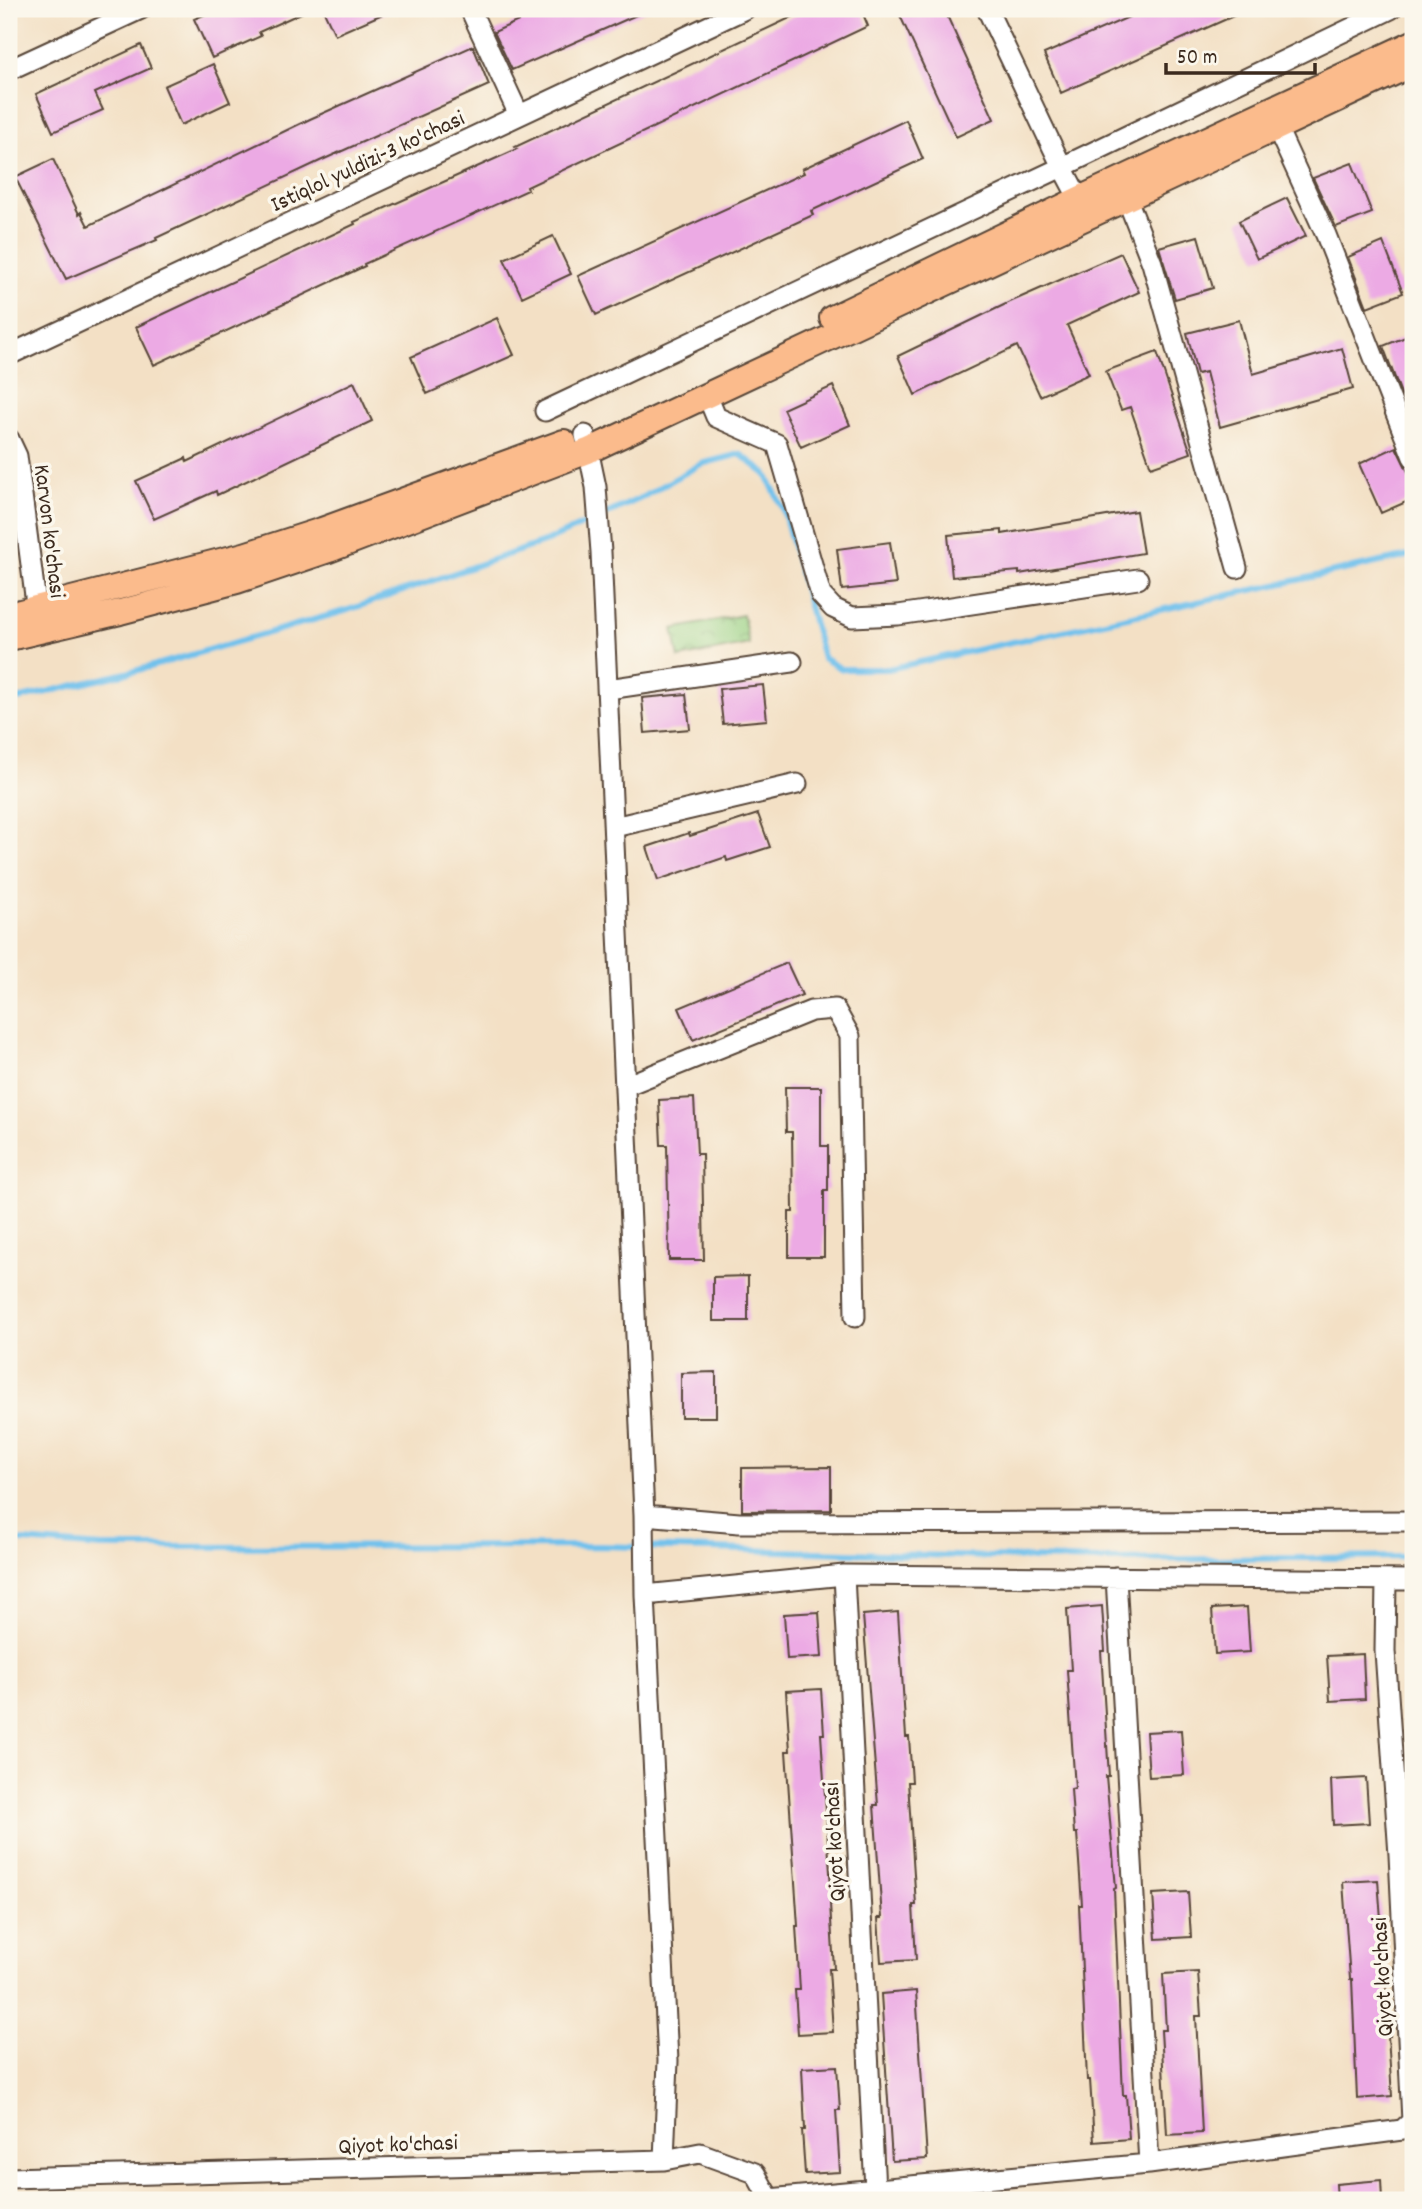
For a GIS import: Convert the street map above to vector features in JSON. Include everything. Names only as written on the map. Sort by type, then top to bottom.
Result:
[{"type":"main road","points":[[586,443],[1079,198],[1413,43]]},
{"type":"main road","points":[[9,638],[38,620],[586,443],[707,395],[1413,64]]},
{"type":"main road","points":[[9,615],[38,620]]},
{"type":"street","points":[[9,70],[141,9]]},
{"type":"street","points":[[470,9],[519,115]]},
{"type":"street","name":"Istiqlol yuldizi-3 ko'chasi","points":[[9,355],[745,9]]},
{"type":"street","points":[[987,9],[1079,198]]},
{"type":"street","points":[[545,411],[1391,9]]},
{"type":"street","points":[[1277,128],[1326,235],[1413,457]]},
{"type":"street","points":[[1128,199],[1152,263],[1237,568]]},
{"type":"street","points":[[707,395],[716,417],[777,444],[821,595],[833,608],[852,617],[898,615],[1138,579]]},
{"type":"street","name":"Karvon ko'chasi","points":[[9,439],[17,456],[38,620]]},
{"type":"street","points":[[586,443],[596,487],[608,689],[667,2061],[664,2160]]},
{"type":"street","points":[[608,689],[792,662]]},
{"type":"street","points":[[614,827],[797,784]]},
{"type":"street","points":[[625,1086],[811,1011],[835,1009],[850,1036],[855,1317]]},
{"type":"street","points":[[644,1515],[739,1524],[1413,1521]]},
{"type":"street","points":[[645,1595],[844,1575],[1413,1580]]},
{"type":"street","name":"Qiyot ko'chasi","points":[[844,1575],[875,2190]]},
{"type":"street","points":[[1116,1577],[1149,2164]]},
{"type":"street","name":"Qiyot ko'chasi","points":[[9,2178],[664,2160],[700,2152],[755,2173],[769,2199],[1149,2164],[1402,2130],[1413,2123],[1385,1651],[1386,1580]]},
{"type":"green space","points":[[743,615],[749,644],[679,658],[673,629]]},
{"type":"building","points":[[218,9],[310,9],[259,32],[261,36],[212,58],[194,19]]},
{"type":"building","points":[[323,9],[394,9],[335,35]]},
{"type":"building","points":[[545,9],[650,9],[512,70],[494,32]]},
{"type":"building","points":[[809,9],[861,9],[868,26],[527,187],[528,190],[364,264],[365,266],[154,365],[136,327]]},
{"type":"building","points":[[897,9],[944,9],[994,119],[956,137]]},
{"type":"building","points":[[1147,9],[1249,9],[1061,93],[1044,54]]},
{"type":"building","points":[[141,45],[151,68],[95,93],[103,110],[53,132],[36,94]]},
{"type":"building","points":[[473,46],[489,85],[320,161],[156,238],[157,240],[66,279],[15,177],[53,159],[79,214],[81,212],[88,226],[310,119]]},
{"type":"building","points":[[213,64],[230,102],[181,125],[164,86]]},
{"type":"building","points":[[906,120],[923,159],[811,211],[813,215],[596,315],[578,276],[804,173],[802,169]]},
{"type":"building","points":[[1352,163],[1372,213],[1336,227],[1313,178]]},
{"type":"building","points":[[1287,198],[1306,236],[1257,259],[1239,221]]},
{"type":"building","points":[[553,236],[571,274],[522,297],[504,259]]},
{"type":"building","points":[[1198,236],[1213,288],[1175,299],[1159,247]]},
{"type":"building","points":[[1383,242],[1403,293],[1367,307],[1348,257]]},
{"type":"building","points":[[1121,253],[1139,292],[1067,325],[1089,374],[1040,396],[1017,346],[915,395],[898,356]]},
{"type":"building","points":[[497,318],[514,355],[427,394],[411,357]]},
{"type":"building","points":[[1239,320],[1253,374],[1342,348],[1353,389],[1220,427],[1206,372],[1197,374],[1187,333]]},
{"type":"building","points":[[1413,334],[1413,392],[1402,396],[1383,346]]},
{"type":"building","points":[[1157,352],[1191,453],[1151,467],[1130,407],[1121,410],[1106,371]]},
{"type":"building","points":[[354,382],[372,421],[217,495],[216,491],[154,519],[136,481],[186,458],[187,462]]},
{"type":"building","points":[[833,386],[850,425],[801,447],[783,409]]},
{"type":"building","points":[[1396,447],[1413,482],[1413,499],[1381,513],[1359,464]]},
{"type":"building","points":[[1136,511],[1143,553],[1019,574],[1019,571],[952,577],[948,535],[1002,530],[1002,534]]},
{"type":"building","points":[[890,542],[896,584],[842,590],[837,549]]},
{"type":"building","points":[[763,685],[767,720],[723,724],[719,689]]},
{"type":"building","points":[[686,694],[690,729],[645,733],[642,698]]},
{"type":"building","points":[[758,814],[770,847],[727,861],[726,857],[658,880],[647,847]]},
{"type":"building","points":[[787,963],[802,995],[693,1040],[679,1008]]},
{"type":"building","points":[[785,1087],[821,1087],[821,1146],[828,1146],[828,1190],[824,1190],[824,1257],[789,1257],[789,1212],[793,1212],[792,1132],[786,1132]]},
{"type":"building","points":[[694,1098],[697,1154],[702,1154],[704,1260],[669,1260],[667,1145],[661,1145],[659,1100]]},
{"type":"building","points":[[748,1276],[748,1321],[713,1321],[713,1277]]},
{"type":"building","points":[[716,1372],[716,1417],[681,1417],[681,1373]]},
{"type":"building","points":[[831,1467],[831,1510],[742,1511],[742,1468]]},
{"type":"building","points":[[1102,1606],[1105,1651],[1101,1651],[1109,1776],[1106,1776],[1116,1888],[1123,2095],[1126,2095],[1129,2139],[1094,2142],[1090,2080],[1087,2080],[1079,1905],[1082,1905],[1071,1789],[1075,1788],[1067,1670],[1071,1670],[1067,1609]]},
{"type":"building","points":[[1247,1607],[1250,1652],[1215,1654],[1212,1609]]},
{"type":"building","points":[[819,1612],[822,1657],[787,1659],[784,1614]]},
{"type":"building","points":[[898,1612],[906,1737],[909,1737],[912,1782],[908,1782],[916,1905],[913,1905],[916,1960],[881,1962],[878,1918],[882,1918],[874,1805],[878,1805],[863,1615]]},
{"type":"building","points":[[1363,1654],[1365,1699],[1330,1701],[1327,1656]]},
{"type":"building","points":[[821,1689],[824,1734],[821,1734],[832,1904],[834,1969],[829,1969],[833,2032],[798,2034],[795,1990],[800,1990],[798,1926],[786,1751],[790,1751],[786,1691]]},
{"type":"building","points":[[1181,1730],[1184,1775],[1149,1777],[1146,1732]]},
{"type":"building","points":[[1366,1778],[1369,1823],[1333,1825],[1331,1780]]},
{"type":"building","points":[[1378,1880],[1392,2096],[1357,2099],[1352,1979],[1343,1882]]},
{"type":"building","points":[[1188,1892],[1191,1937],[1156,1939],[1153,1894]]},
{"type":"building","points":[[1198,1972],[1201,2016],[1196,2016],[1202,2133],[1167,2135],[1161,2030],[1166,2030],[1163,1974]]},
{"type":"building","points":[[916,1991],[927,2159],[892,2161],[881,1994]]},
{"type":"building","points":[[837,2066],[840,2110],[836,2110],[840,2172],[805,2174],[802,2068]]},
{"type":"building","points":[[1381,2180],[1382,2200],[1337,2200],[1336,2184]]},
{"type":"waterway","points":[[9,701],[135,671],[348,610],[547,541],[641,498],[701,464],[740,454],[766,474],[783,509],[823,658],[842,669],[888,669],[1413,555]]},
{"type":"waterway","points":[[9,1540],[102,1547],[601,1546],[1100,1560],[1413,1557]]}]
